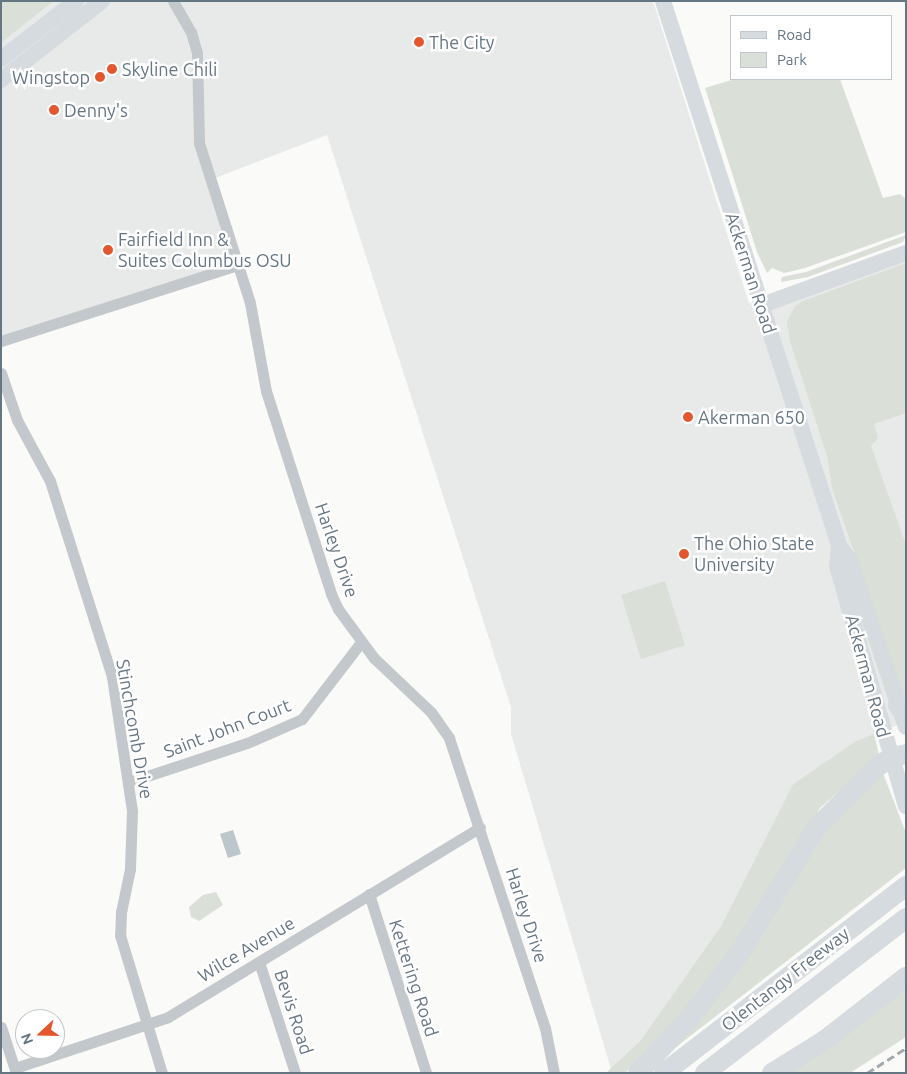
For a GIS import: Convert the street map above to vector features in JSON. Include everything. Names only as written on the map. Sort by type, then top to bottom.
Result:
[{"type":"highway","points":[[638,1073],[689,1019],[741,952],[817,827],[859,783],[898,756]]},
{"type":"highway","name":"Olentangy Freeway","points":[[664,1073],[905,887]]},
{"type":"highway","name":"Olentangy Freeway","points":[[705,1073],[906,918]]},
{"type":"highway","points":[[772,1073],[825,1040],[906,977]]},
{"type":"main road","points":[[1,59],[76,1]]},
{"type":"main road","points":[[1,80],[102,1]]},
{"type":"main road","name":"Ackerman Road","points":[[663,1],[839,545],[850,561],[906,727]]},
{"type":"main road","points":[[762,305],[906,253]]},
{"type":"main road","name":"Ackerman Road","points":[[839,545],[837,566],[898,756],[906,806]]},
{"type":"street","name":"Harley Drive","points":[[173,1],[191,32],[197,52],[199,143],[253,319],[266,391],[314,542],[338,609],[361,642],[442,725],[455,751],[545,1028],[554,1073]]},
{"type":"street","points":[[1,341],[238,265]]},
{"type":"street","name":"Stinchcomb Drive","points":[[1,373],[17,420],[50,481],[107,662],[129,782],[131,840],[120,935],[162,1073]]},
{"type":"street","name":"Saint John Court","points":[[129,782],[247,744],[302,719],[361,642]]},
{"type":"street","name":"Wilce Avenue","points":[[15,1070],[147,1026],[168,1017],[480,827]]},
{"type":"street","name":"Kettering Road","points":[[369,894],[426,1073]]},
{"type":"street","name":"Bevis Road","points":[[259,962],[295,1073]]},
{"type":"street","points":[[1,1027],[15,1070]]},
{"type":"shaded area","name":"The Ohio State University","points":[[54,1],[653,1],[749,303],[762,305],[906,253],[906,722],[856,741],[793,784],[721,926],[640,1041],[611,1069],[511,734],[511,707],[327,135],[210,180],[238,265],[1,341],[1,43]]},
{"type":"shaded area","points":[[233,830],[241,854],[228,858],[220,834]]},
{"type":"green space","points":[[1,1],[54,1],[1,43]]},
{"type":"green space","points":[[732,80],[840,80],[883,198],[900,194],[906,199],[906,232],[805,268],[784,273],[772,268],[767,273],[757,252],[705,88]]},
{"type":"green space","points":[[906,235],[903,242],[808,277],[781,282],[782,277],[806,272]]},
{"type":"green space","points":[[906,263],[906,413],[874,424],[878,438],[871,446],[906,545],[906,704],[832,488],[827,456],[790,341],[787,322],[795,306],[803,301]]},
{"type":"green space","points":[[665,581],[685,645],[641,659],[621,595]]},
{"type":"green space","points":[[874,734],[879,755],[820,808],[714,978],[661,1040],[625,1073],[606,1073],[640,1041],[721,926],[793,784],[856,741]]},
{"type":"green space","points":[[883,773],[906,833],[906,868],[675,1048],[816,840]]},
{"type":"green space","points":[[216,892],[223,905],[199,921],[191,917],[189,907],[203,895]]},
{"type":"green space","points":[[906,989],[906,1037],[850,1073],[788,1073]]},
{"type":"railway","points":[[867,1073],[906,1048]]},
{"type":"place","name":"The City","points":[[419,42]]},
{"type":"place","name":"Skyline Chili","points":[[112,69]]},
{"type":"place","name":"Wingstop","points":[[100,77]]},
{"type":"place","name":"Denny's","points":[[54,110]]},
{"type":"place","name":"Fairfield Inn & Suites Columbus OSU","points":[[108,250]]},
{"type":"place","name":"Akerman 650","points":[[688,417]]},
{"type":"place","name":"The Ohio State University","points":[[684,554]]}]
